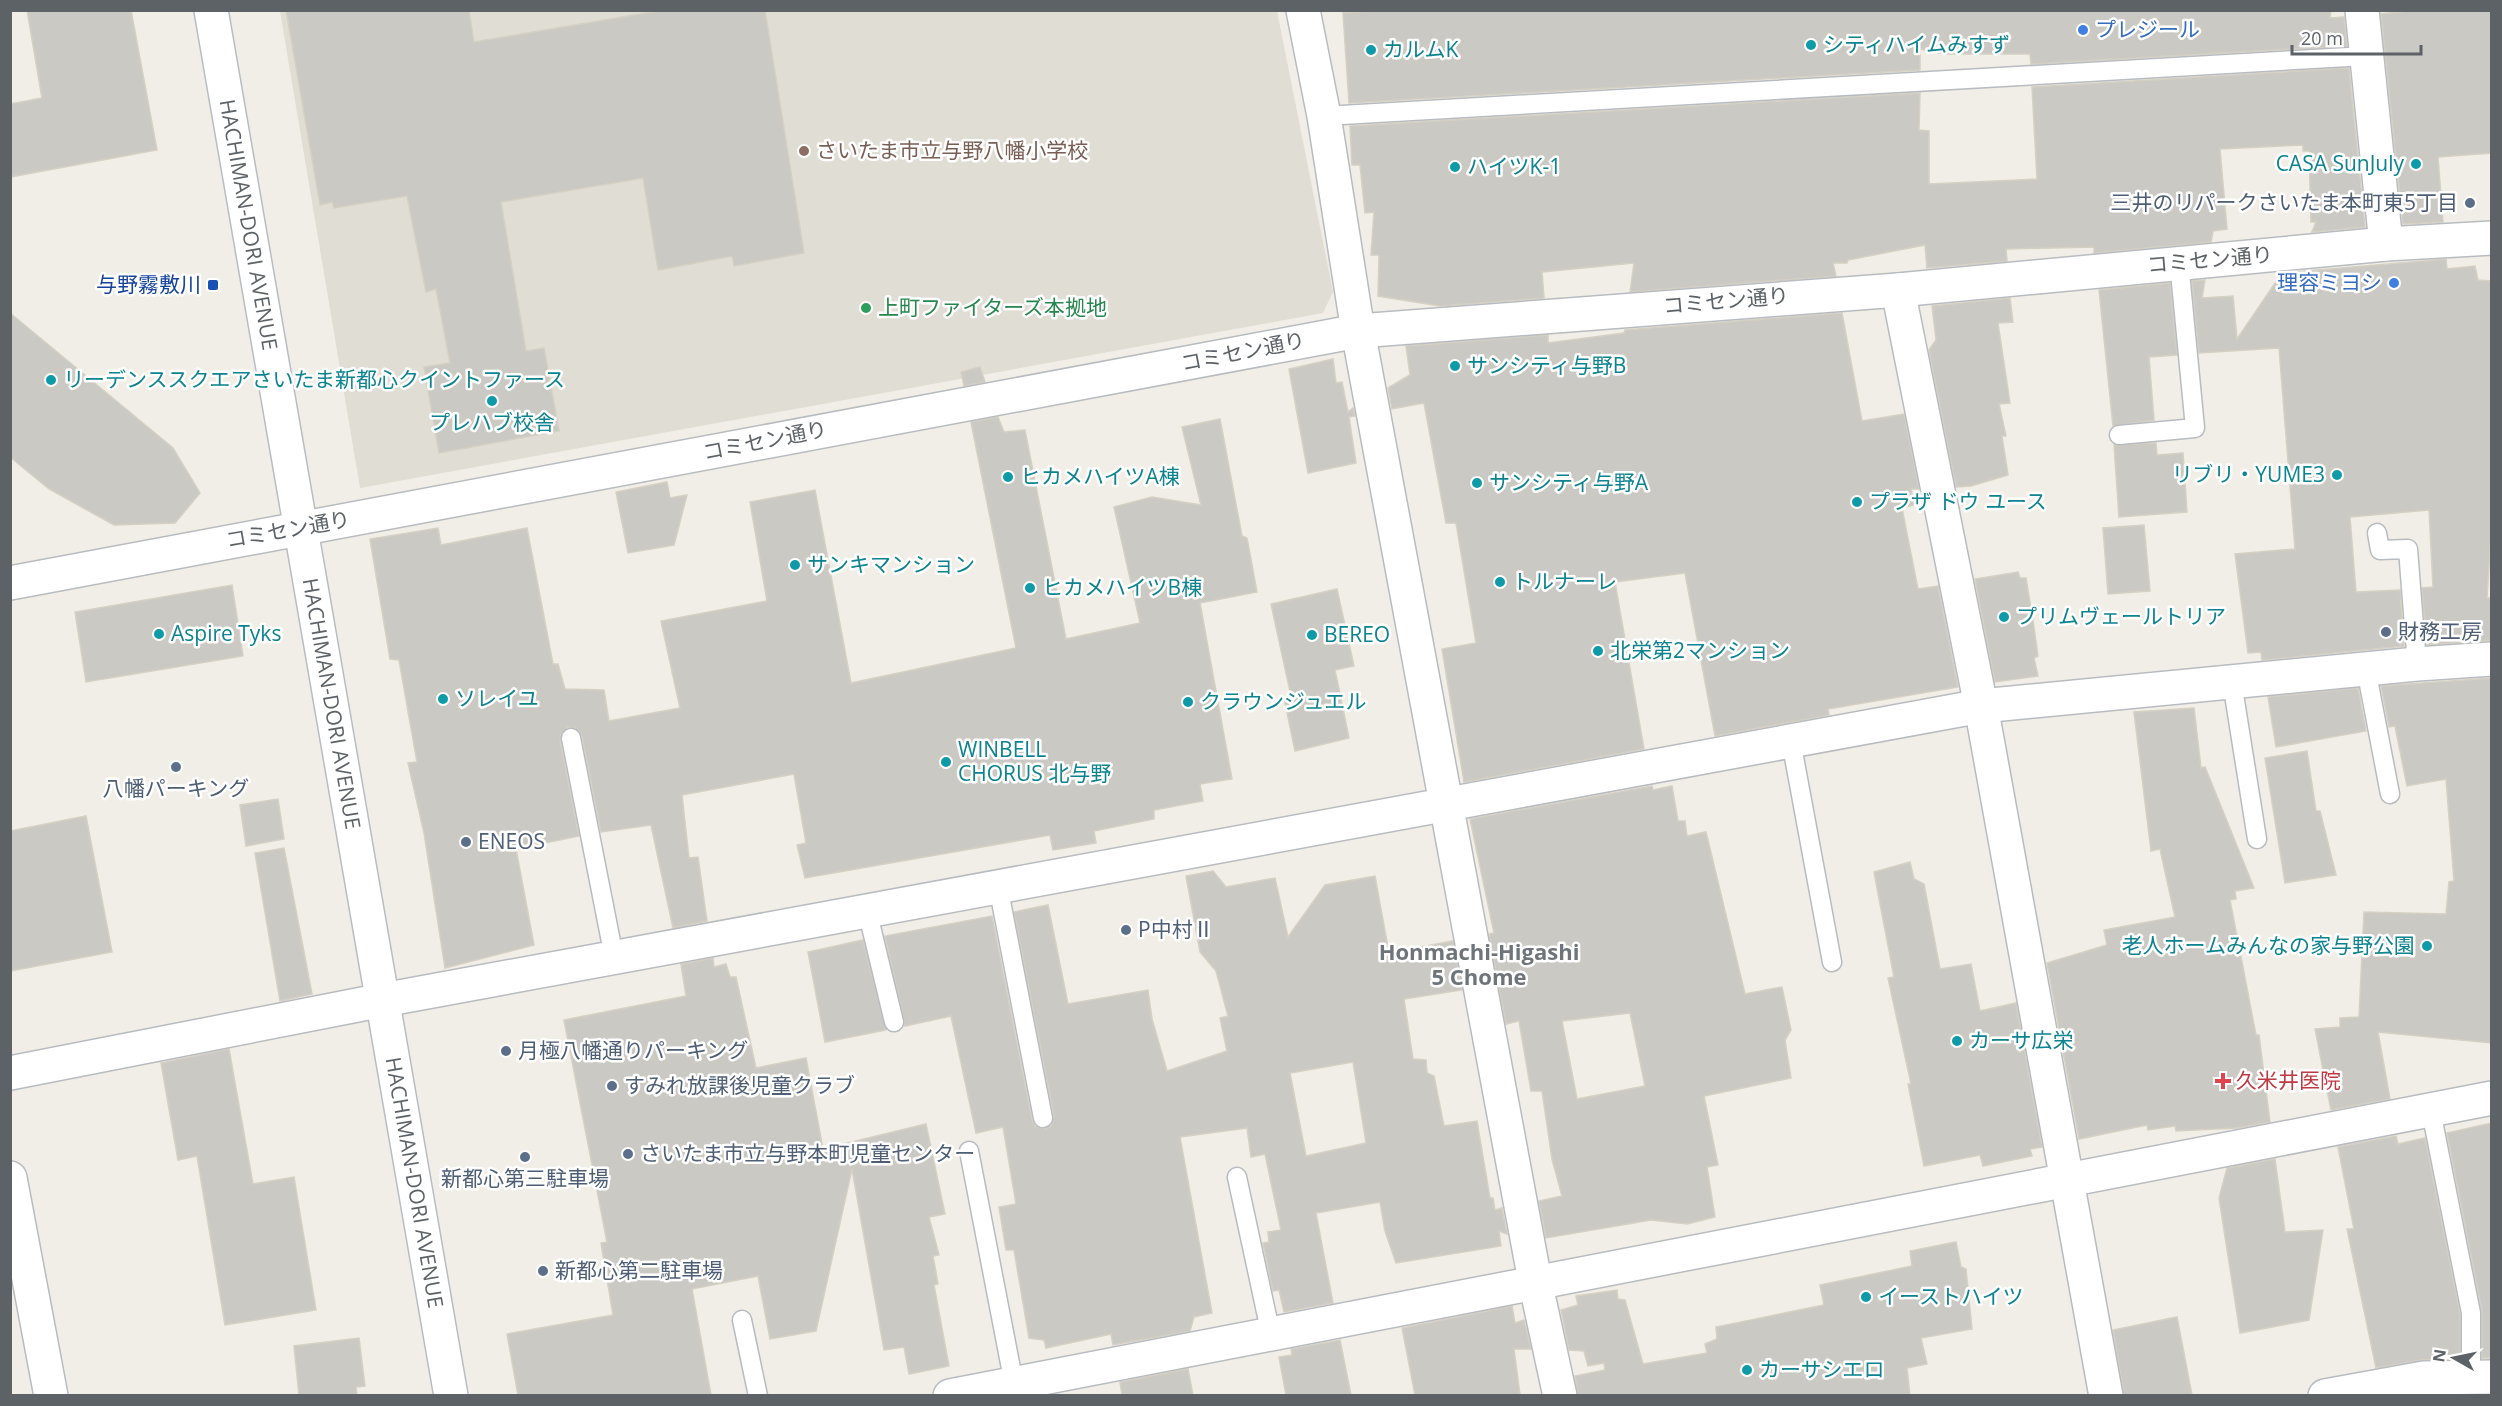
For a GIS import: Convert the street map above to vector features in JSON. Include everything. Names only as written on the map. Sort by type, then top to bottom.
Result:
[{"type":"street","name":"HACHIMAN-DORI AVENUE","points":[[211,10],[451,1395]]},
{"type":"street","points":[[1303,10],[1324,116],[1358,331],[1535,1281],[1560,1395]]},
{"type":"street","points":[[2362,10],[2386,244]]},
{"type":"street","name":"コミセン通り","points":[[10,583],[300,526],[1358,331],[1898,290],[2179,262],[2386,244],[2492,238]]},
{"type":"street","points":[[1898,290],[1981,706],[2106,1395]]},
{"type":"street","points":[[10,1073],[382,1000],[1981,706],[2417,664],[2492,659]]},
{"type":"street","points":[[950,1395],[1271,1335],[1535,1281],[2066,1182],[2492,1098]]},
{"type":"street","points":[[10,1178],[51,1395]]},
{"type":"street","points":[[2325,1395],[2364,1392],[2424,1378],[2479,1382]]},
{"type":"lane","points":[[1324,116],[2366,56]]},
{"type":"lane","points":[[2119,435],[2195,428],[2179,262]]},
{"type":"lane","points":[[2377,533],[2380,550],[2408,549],[2417,664]]},
{"type":"lane","points":[[2366,669],[2390,794]]},
{"type":"lane","points":[[2232,682],[2257,839]]},
{"type":"lane","points":[[571,738],[614,957]]},
{"type":"lane","points":[[1791,741],[1832,962]]},
{"type":"lane","points":[[998,886],[1043,1118]]},
{"type":"lane","points":[[867,910],[894,1022]]},
{"type":"lane","points":[[2431,1111],[2471,1314],[2479,1382]]},
{"type":"lane","points":[[969,1152],[1014,1384]]},
{"type":"lane","points":[[1237,1177],[1271,1335]]},
{"type":"lane","points":[[742,1320],[758,1395]]},
{"type":"shaded area","name":"さいたま市立与野八幡小学校","points":[[280,11],[1277,11],[1333,292],[1323,313],[360,488]]},
{"type":"building","points":[[27,10],[131,10],[157,150],[10,177],[10,104],[42,98]]},
{"type":"building","points":[[286,10],[469,10],[474,42],[664,10],[765,10],[804,253],[734,266],[732,256],[658,270],[643,178],[501,202],[526,351],[544,348],[559,431],[439,453],[424,367],[450,363],[436,289],[426,292],[407,196],[334,208],[332,202],[320,205]]},
{"type":"building","points":[[1388,10],[2331,10],[2330,18],[2344,17],[2347,46],[2031,64],[2030,54],[1944,54],[1920,49],[1920,70],[1349,103],[1343,13]]},
{"type":"building","points":[[2417,10],[2492,10],[2492,153],[2438,157],[2443,222],[2403,224],[2381,14]]},
{"type":"building","points":[[2349,68],[2365,227],[2312,232],[2316,222],[2311,222],[2309,151],[2303,151],[2303,145],[2220,149],[2227,229],[2213,231],[2211,242],[2094,253],[2094,247],[2006,249],[2007,261],[1927,268],[1925,245],[1848,260],[1847,263],[1833,263],[1836,276],[1630,292],[1634,263],[1542,272],[1544,298],[1440,306],[1378,296],[1379,255],[1371,255],[1374,212],[1365,213],[1360,165],[1352,165],[1350,126],[1920,93],[1919,130],[1929,131],[1929,184],[2037,179],[2032,87]]},
{"type":"building","points":[[2446,259],[2447,269],[2475,266],[2478,280],[2492,281],[2492,519],[2487,598],[2492,598],[2492,640],[2427,645],[2422,588],[2433,587],[2429,510],[2350,517],[2356,592],[2400,590],[2404,646],[2262,660],[2261,652],[2248,653],[2235,554],[2295,549],[2279,348],[2199,353],[2192,281],[2205,280],[2202,298],[2233,296],[2237,339],[2282,273]]},
{"type":"building","points":[[2170,283],[2177,355],[2149,357],[2154,420],[2113,426],[2099,290]]},
{"type":"building","points":[[2010,298],[2013,322],[1998,323],[2010,403],[1999,404],[2006,436],[2002,436],[2008,475],[1971,486],[1956,487],[1929,350],[1936,340],[1932,306]]},
{"type":"building","name":"リーデンススクエアさいたま新都心クイントファース","points":[[10,313],[173,448],[200,493],[175,523],[114,525],[49,489],[10,457]]},
{"type":"building","points":[[1842,313],[1862,421],[1904,414],[1919,489],[1911,489],[1914,505],[1902,508],[1918,589],[1938,586],[1958,687],[1828,709],[1829,715],[1715,736],[1685,573],[1615,582],[1644,749],[1464,782],[1442,649],[1476,643],[1456,523],[1446,523],[1424,403],[1392,409],[1388,388],[1410,375],[1406,346],[1548,335],[1548,343],[1624,333],[1625,330]]},
{"type":"building","points":[[1333,359],[1336,383],[1342,382],[1348,412],[1353,408],[1355,416],[1349,417],[1356,463],[1308,473],[1289,369]]},
{"type":"building","points":[[980,367],[985,382],[964,386],[961,372]]},
{"type":"building","points":[[998,417],[1004,432],[1025,430],[1066,639],[1140,623],[1114,507],[1152,497],[1201,505],[1182,427],[1220,419],[1242,536],[1247,538],[1257,592],[1200,603],[1232,779],[1200,784],[1203,801],[1154,810],[1154,819],[1094,831],[1096,843],[1053,850],[1050,835],[805,878],[797,845],[806,843],[794,774],[682,795],[689,858],[698,857],[707,921],[673,928],[651,825],[601,832],[582,736],[575,728],[568,727],[561,734],[560,740],[579,836],[516,849],[534,945],[445,968],[424,833],[408,763],[417,762],[399,660],[390,659],[370,539],[438,528],[441,545],[527,528],[553,664],[558,664],[565,689],[604,690],[609,721],[680,708],[661,621],[767,601],[750,502],[815,490],[851,683],[1016,648],[971,422]]},
{"type":"building","points":[[2156,443],[2157,455],[2183,453],[2187,512],[2119,517],[2114,445]]},
{"type":"building","points":[[667,482],[670,498],[687,495],[674,545],[628,553],[616,492]]},
{"type":"building","points":[[2144,525],[2150,591],[2108,594],[2103,528]]},
{"type":"building","name":"プリムヴェールトリア","points":[[2018,572],[2020,578],[2026,578],[2038,656],[2034,658],[2038,676],[1995,682],[1975,579]]},
{"type":"building","name":"Aspire Tyks","points":[[232,585],[243,656],[86,682],[75,612]]},
{"type":"building","points":[[1337,589],[1354,666],[1335,670],[1349,738],[1295,751],[1284,698],[1291,696],[1271,604]]},
{"type":"building","points":[[2492,678],[2492,1043],[2378,1032],[2390,1099],[2331,1110],[2315,1029],[2340,1027],[2340,1018],[2359,1017],[2364,912],[2446,914],[2449,882],[2454,881],[2446,779],[2407,786],[2395,726],[2389,727],[2381,686]]},
{"type":"building","points":[[2358,688],[2366,731],[2276,747],[2268,697]]},
{"type":"building","points":[[2194,708],[2201,768],[2205,767],[2254,888],[2235,891],[2236,899],[2230,900],[2256,1035],[2259,1035],[2270,1122],[2237,1128],[2176,1131],[2175,1126],[2148,1130],[2147,1125],[2079,1139],[2047,963],[2107,945],[2104,930],[2175,917],[2160,849],[2151,851],[2134,712]]},
{"type":"building","points":[[2307,751],[2316,811],[2320,811],[2336,875],[2285,883],[2265,758]]},
{"type":"building","points":[[1652,786],[1653,790],[1672,786],[1678,821],[1685,821],[1687,836],[1706,832],[1745,994],[1782,987],[1791,1030],[1785,1040],[1791,1078],[1704,1096],[1718,1165],[1707,1167],[1715,1217],[1687,1224],[1651,1220],[1546,1238],[1539,1201],[1562,1196],[1552,1159],[1542,1091],[1531,1091],[1519,1021],[1506,1024],[1489,934],[1494,933],[1470,819]],"holes":[[[1630,1013],[1645,1086],[1577,1099],[1562,1021]]]},
{"type":"building","points":[[278,799],[284,839],[246,846],[240,805]]},
{"type":"building","points":[[86,816],[112,952],[10,971],[10,831]]},
{"type":"building","points":[[284,848],[312,994],[280,1001],[255,853]]},
{"type":"building","points":[[1910,862],[1914,879],[1924,884],[1940,969],[1971,964],[1980,1011],[2016,1003],[2042,1147],[2030,1149],[2032,1156],[1983,1166],[1980,1155],[1924,1166],[1908,1084],[1911,1084],[1888,978],[1894,977],[1874,872]]},
{"type":"building","points":[[1213,871],[1226,887],[1275,878],[1288,937],[1325,885],[1375,876],[1389,953],[1453,941],[1462,990],[1404,999],[1413,1059],[1426,1060],[1427,1073],[1434,1076],[1444,1126],[1477,1121],[1490,1198],[1493,1198],[1495,1210],[1502,1208],[1507,1234],[1499,1231],[1501,1246],[1396,1263],[1385,1231],[1380,1202],[1316,1213],[1333,1303],[1284,1312],[1279,1290],[1273,1291],[1263,1243],[1269,1242],[1268,1232],[1281,1230],[1265,1154],[1251,1157],[1247,1128],[1180,1137],[1212,1313],[1194,1317],[1190,1331],[1113,1345],[1111,1334],[1046,1348],[1044,1340],[1029,1338],[1014,1250],[1006,1250],[999,1207],[1016,1204],[1003,1127],[976,1133],[951,1016],[905,1026],[885,936],[992,916],[1032,1120],[1035,1126],[1045,1129],[1051,1126],[1054,1116],[1014,912],[1048,905],[1068,1004],[1148,990],[1152,1019],[1167,1071],[1227,1051],[1220,1018],[1228,1016],[1216,971],[1200,952],[1186,876]],"holes":[[[1353,1062],[1366,1143],[1306,1156],[1290,1073]]]},
{"type":"building","points":[[863,940],[886,1030],[825,1042],[808,952]]},
{"type":"building","points":[[713,958],[714,967],[726,964],[730,977],[736,977],[756,1068],[806,1058],[823,1149],[926,1124],[945,1214],[929,1217],[939,1255],[933,1256],[938,1284],[934,1285],[949,1366],[909,1374],[904,1347],[884,1350],[852,1169],[816,1331],[770,1339],[758,1276],[692,1289],[711,1395],[518,1395],[507,1334],[613,1315],[601,1243],[607,1242],[564,1020],[686,996],[681,964]]},
{"type":"building","points":[[229,1049],[253,1184],[294,1177],[316,1310],[225,1325],[197,1156],[178,1160],[161,1063]]},
{"type":"building","points":[[2492,1123],[2492,1358],[2482,1358],[2482,1311],[2447,1133]]},
{"type":"building","points":[[2396,1136],[2398,1144],[2425,1138],[2460,1314],[2460,1357],[2421,1360],[2376,1368],[2347,1229],[2354,1229],[2338,1147]]},
{"type":"building","points":[[2275,1159],[2285,1232],[2323,1230],[2309,1320],[2240,1333],[2219,1198],[2227,1168]]},
{"type":"building","points":[[1956,1242],[1961,1267],[1966,1269],[1972,1329],[1921,1338],[1927,1364],[1907,1368],[1910,1395],[1578,1395],[1575,1376],[1605,1370],[1604,1363],[1588,1366],[1584,1351],[1569,1350],[1561,1310],[1578,1305],[1576,1296],[1617,1290],[1618,1299],[1625,1300],[1643,1364],[1707,1353],[1705,1344],[1717,1339],[1716,1327],[1824,1305],[1820,1285],[1912,1266],[1910,1251]]},
{"type":"building","points":[[1512,1306],[1515,1323],[1524,1320],[1531,1349],[1514,1349],[1520,1395],[1415,1395],[1402,1328]]},
{"type":"building","points":[[2177,1317],[2192,1395],[2124,1395],[2113,1330]]},
{"type":"building","points":[[359,1338],[365,1386],[356,1387],[357,1395],[299,1395],[294,1346]]},
{"type":"building","points":[[1340,1340],[1351,1395],[1286,1395],[1279,1357],[1292,1355],[1291,1349]]},
{"type":"building","points":[[1188,1369],[1193,1395],[1122,1395],[1120,1382]]},
{"type":"place","name":"プレジール","points":[[2083,30]]},
{"type":"place","name":"シティハイムみすず","points":[[1811,45]]},
{"type":"place","name":"カルムK","points":[[1371,50]]},
{"type":"place","name":"さいたま市立与野八幡小学校","points":[[804,151]]},
{"type":"place","name":"CASA SunJuly","points":[[2416,164]]},
{"type":"place","name":"ハイツK-1","points":[[1455,167]]},
{"type":"place","name":"三井のリパークさいたま本町東5丁目","points":[[2470,203]]},
{"type":"place","name":"理容ミヨシ","points":[[2394,283]]},
{"type":"place","name":"与野霧敷川","points":[[213,285]]},
{"type":"place","name":"上町ファイターズ本拠地","points":[[866,308]]},
{"type":"place","name":"サンシティ与野B","points":[[1455,366]]},
{"type":"place","name":"リーデンススクエアさいたま新都心クイントファース","points":[[51,380]]},
{"type":"place","name":"プレハブ校舎","points":[[492,401]]},
{"type":"place","name":"リブリ・YUME3","points":[[2337,475]]},
{"type":"place","name":"ヒカメハイツA棟","points":[[1008,477]]},
{"type":"place","name":"サンシティ与野A","points":[[1477,483]]},
{"type":"place","name":"プラザ ドウ ユース","points":[[1857,502]]},
{"type":"place","name":"サンキマンション","points":[[795,565]]},
{"type":"place","name":"トルナーレ","points":[[1500,582]]},
{"type":"place","name":"ヒカメハイツB棟","points":[[1030,588]]},
{"type":"place","name":"プリムヴェールトリア","points":[[2004,617]]},
{"type":"place","name":"財務工房","points":[[2386,632]]},
{"type":"place","name":"Aspire Tyks","points":[[159,634]]},
{"type":"place","name":"BEREO","points":[[1312,635]]},
{"type":"place","name":"北栄第2マンション","points":[[1598,651]]},
{"type":"place","name":"ソレイユ","points":[[443,699]]},
{"type":"place","name":"クラウンジュエル","points":[[1188,702]]},
{"type":"place","name":"WINBELL CHORUS 北与野","points":[[946,762]]},
{"type":"place","name":"八幡パーキング","points":[[176,767]]},
{"type":"place","name":"ENEOS","points":[[466,842]]},
{"type":"place","name":"P中村Ⅱ","points":[[1126,930]]},
{"type":"place","name":"老人ホームみんなの家与野公園","points":[[2427,946]]},
{"type":"place","name":"カーサ広栄","points":[[1957,1041]]},
{"type":"place","name":"月極八幡通りパーキング","points":[[506,1051]]},
{"type":"place","name":"久米井医院","points":[[2223,1081]]},
{"type":"place","name":"すみれ放課後児童クラブ","points":[[612,1086]]},
{"type":"place","name":"さいたま市立与野本町児童センター","points":[[628,1154]]},
{"type":"place","name":"新都心第三駐車場","points":[[525,1157]]},
{"type":"place","name":"新都心第二駐車場","points":[[543,1271]]},
{"type":"place","name":"イーストハイツ","points":[[1866,1297]]},
{"type":"place","name":"カーサシエロ","points":[[1747,1370]]},
{"type":"district","name":"Honmachi-Higashi 5 Chome","points":[[1479,964]]}]
